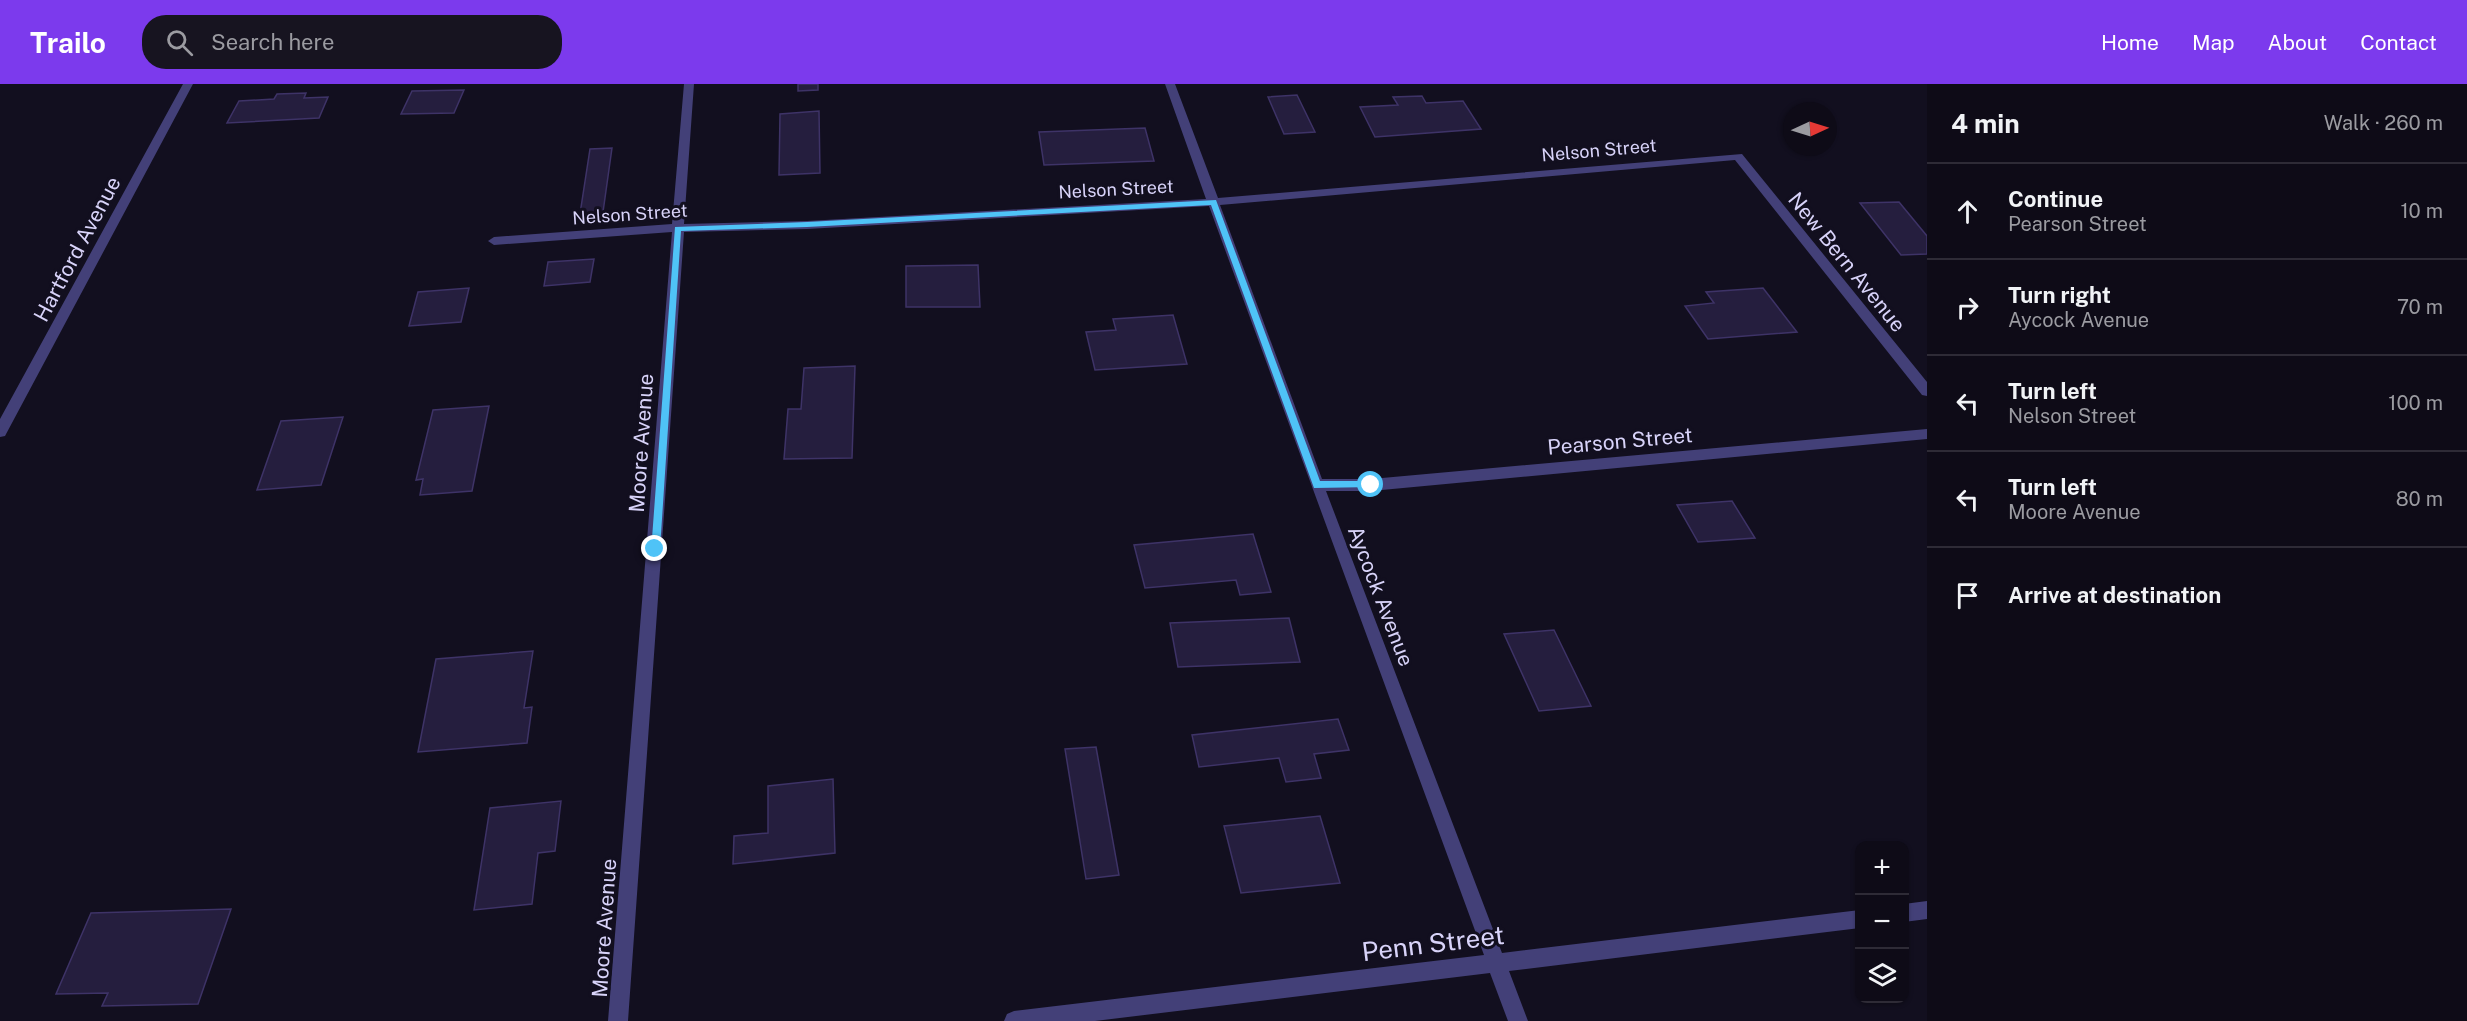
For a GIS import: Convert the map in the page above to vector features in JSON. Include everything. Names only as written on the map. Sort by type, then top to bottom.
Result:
[{"type":"street","name":"Hartford Avenue","points":[[0,432],[188,84]]},
{"type":"street","name":"Moore Avenue","points":[[618,1021],[689,84]]},
{"type":"street","name":"Aycock Avenue","points":[[1170,84],[1317,485],[1518,1021]]},
{"type":"street","name":"Nelson Street","points":[[494,242],[678,228],[807,225],[1214,202],[1738,156]]},
{"type":"street","name":"New Bern Avenue","points":[[1738,156],[1927,391]]},
{"type":"street","name":"Pearson Street","points":[[1317,485],[1371,485],[1927,434]]},
{"type":"street","points":[[1909,912],[1927,910]]},
{"type":"street","name":"Penn Street","points":[[1014,1021],[1855,920]]},
{"type":"building","points":[[798,84],[818,84],[818,90],[798,91]]},
{"type":"building","points":[[464,90],[454,113],[401,114],[412,91]]},
{"type":"building","points":[[306,93],[304,98],[328,97],[319,118],[227,123],[239,101],[274,99],[277,94]]},
{"type":"building","points":[[1297,95],[1315,132],[1284,134],[1268,97]]},
{"type":"building","points":[[1422,96],[1426,103],[1463,101],[1481,129],[1375,137],[1360,107],[1398,105],[1393,97]]},
{"type":"building","points":[[819,111],[820,173],[779,175],[780,114]]},
{"type":"building","points":[[1145,128],[1154,161],[1044,165],[1039,132]]},
{"type":"building","points":[[612,148],[603,212],[580,214],[590,149]]},
{"type":"building","points":[[1899,202],[1927,236],[1927,254],[1901,255],[1860,203]]},
{"type":"building","points":[[594,259],[590,282],[544,286],[548,262]]},
{"type":"building","points":[[978,265],[980,307],[906,307],[906,266]]},
{"type":"building","points":[[469,288],[461,322],[409,326],[418,292]]},
{"type":"building","points":[[1763,288],[1797,332],[1708,339],[1685,306],[1714,303],[1706,292]]},
{"type":"building","points":[[1173,315],[1187,364],[1095,370],[1086,332],[1116,330],[1113,319]]},
{"type":"building","points":[[855,366],[852,458],[784,459],[788,409],[801,409],[804,368]]},
{"type":"building","points":[[489,406],[472,491],[420,495],[423,479],[416,480],[433,410]]},
{"type":"building","points":[[343,417],[321,485],[257,490],[281,421]]},
{"type":"building","points":[[1732,501],[1755,538],[1698,542],[1677,505]]},
{"type":"building","points":[[1253,534],[1271,592],[1240,595],[1236,580],[1145,588],[1134,545]]},
{"type":"building","points":[[1289,618],[1300,662],[1178,667],[1170,623]]},
{"type":"building","points":[[1554,630],[1591,706],[1539,711],[1504,634]]},
{"type":"building","points":[[533,651],[524,708],[532,707],[527,743],[418,752],[436,659]]},
{"type":"building","points":[[1338,719],[1349,750],[1314,754],[1321,778],[1286,782],[1279,758],[1199,767],[1192,735]]},
{"type":"building","points":[[1096,747],[1119,875],[1086,879],[1065,749]]},
{"type":"building","points":[[833,779],[835,853],[733,864],[734,836],[768,833],[768,786]]},
{"type":"building","points":[[561,801],[555,851],[538,853],[532,904],[474,910],[490,808]]},
{"type":"building","points":[[1320,816],[1340,883],[1241,893],[1224,826]]},
{"type":"building","points":[[231,909],[198,1004],[102,1006],[108,993],[56,994],[91,913]]},
{"type":"route","points":[[655,549],[678,228],[807,225],[1214,202],[1317,485],[1371,485]]}]
